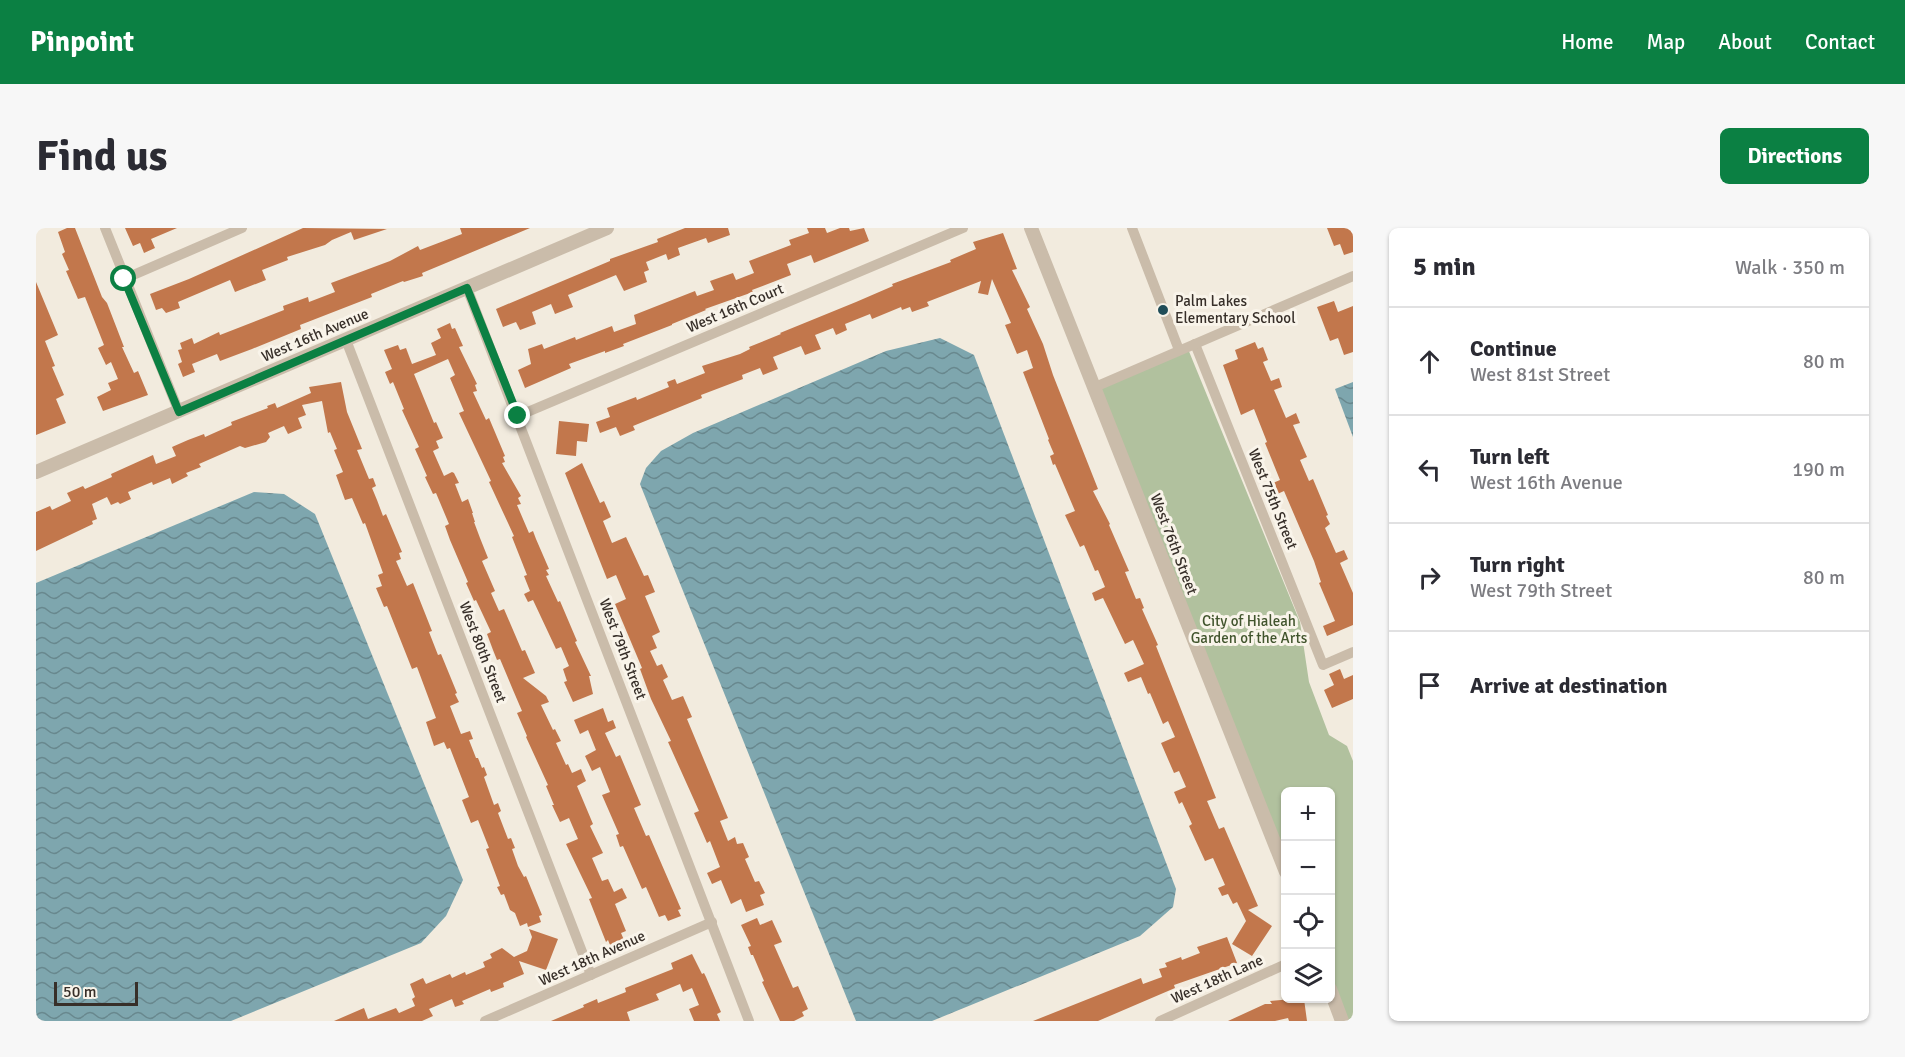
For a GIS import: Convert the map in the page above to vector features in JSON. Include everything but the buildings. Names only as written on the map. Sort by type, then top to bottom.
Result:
[{"type":"street","points":[[105,228],[179,412]]},
{"type":"street","points":[[124,279],[242,228]]},
{"type":"street","name":"West 16th Avenue","points":[[36,472],[604,228]]},
{"type":"street","name":"West 16th Court","points":[[518,416],[963,228]]},
{"type":"street","points":[[1131,228],[1179,350]]},
{"type":"street","name":"West 76th Street","points":[[1036,230],[1095,387],[1281,859]]},
{"type":"street","points":[[1095,387],[1353,276]]},
{"type":"street","name":"West 79th Street","points":[[467,288],[749,1021]]},
{"type":"street","name":"West 80th Street","points":[[346,340],[591,975]]},
{"type":"street","name":"West 75th Street","points":[[1195,344],[1323,665],[1353,652]]},
{"type":"street","name":"West 18th Avenue","points":[[485,1021],[712,922]]},
{"type":"street","name":"West 18th Lane","points":[[1160,1021],[1281,966]]},
{"type":"street","points":[[1335,1002],[1342,1021]]},
{"type":"green space","name":"City of Hialeah Garden of the Arts","points":[[1188,349],[1300,622],[1309,682],[1329,735],[1347,746],[1353,761],[1353,1021],[1347,1021],[1335,989],[1335,787],[1281,787],[1281,849],[1099,385]]},
{"type":"water","points":[[940,338],[974,355],[1176,889],[1173,907],[1140,936],[932,1021],[856,1021],[640,484],[646,468],[661,451],[693,433],[886,351]]},
{"type":"water","points":[[1353,382],[1353,437],[1335,389]]},
{"type":"water","points":[[254,492],[284,494],[315,514],[463,880],[446,916],[421,943],[231,1021],[36,1021],[36,583]]},
{"type":"place","name":"Palm Lakes Elementary School","points":[[1163,310]]},
{"type":"route","points":[[124,279],[179,412],[467,288],[518,416]]}]
